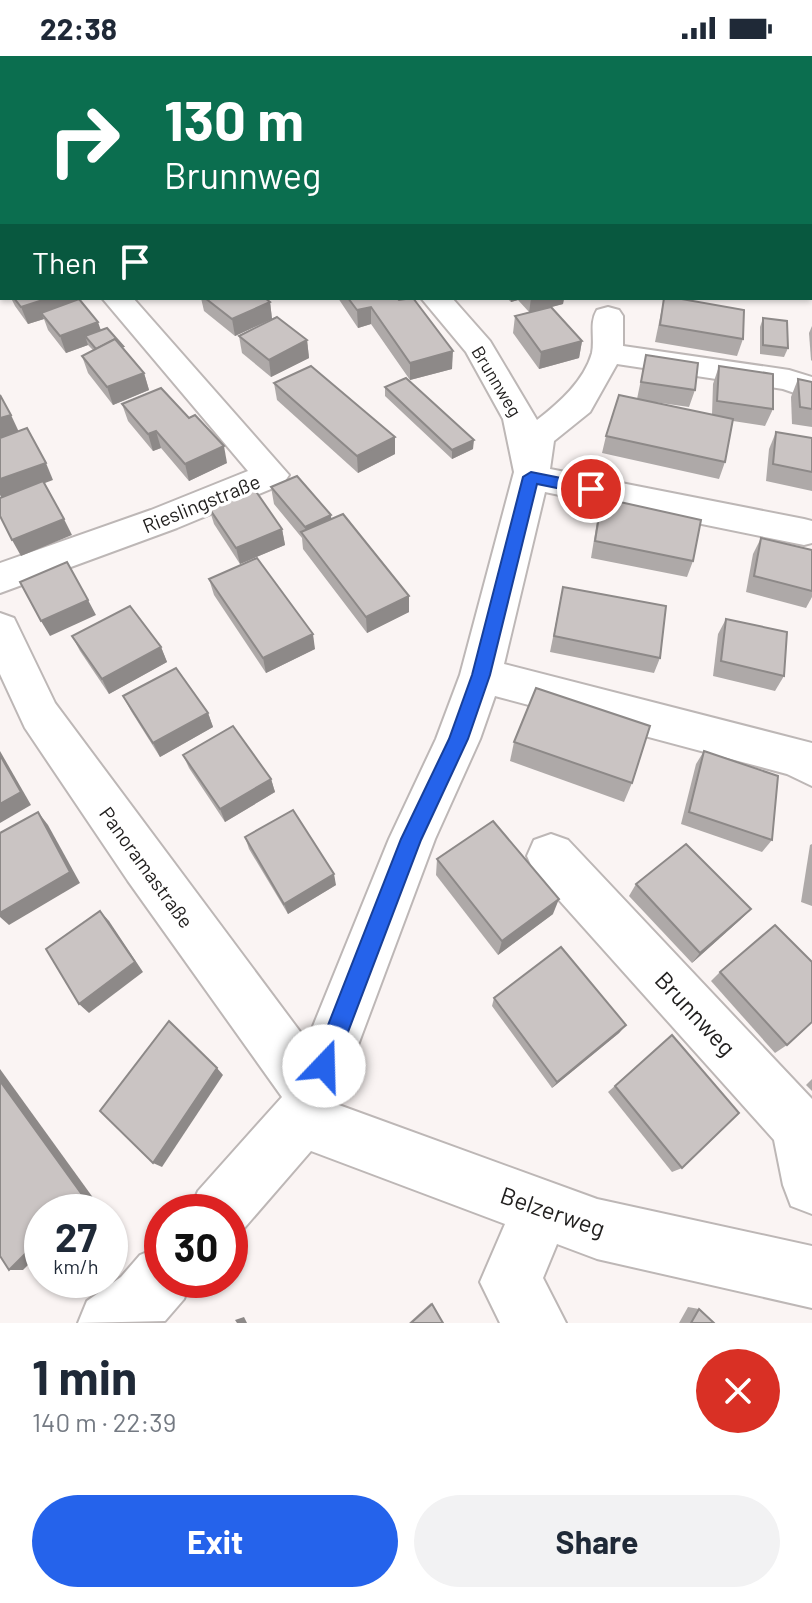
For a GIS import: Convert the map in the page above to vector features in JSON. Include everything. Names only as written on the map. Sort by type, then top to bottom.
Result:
[{"type":"street","name":"Rieslingstraße","points":[[0,578],[164,519],[271,475],[119,300]]},
{"type":"street","name":"Brunnweg","points":[[438,300],[479,348],[520,419],[531,477]]},
{"type":"street","name":"Brunnweg","points":[[234,1194],[307,1106],[412,839],[458,739],[481,675],[531,477],[538,436],[578,405],[607,353],[610,304]]},
{"type":"street","points":[[607,353],[800,385]]},
{"type":"street","points":[[531,477],[804,532]]},
{"type":"street","name":"Panoramastraße","points":[[0,629],[40,715],[307,1106]]},
{"type":"street","points":[[481,675],[799,758],[812,766]]},
{"type":"street","name":"Brunnweg","points":[[551,856],[799,1126],[812,1185]]},
{"type":"street","name":"Belzerweg","points":[[307,1106],[541,1208],[597,1229],[812,1277]]},
{"type":"street","points":[[535,1323],[511,1282],[541,1208]]},
{"type":"street","points":[[109,1323],[144,1298]]},
{"type":"building","points":[[16,300],[43,300],[21,307]]},
{"type":"building","points":[[80,300],[98,322],[60,336],[41,313]]},
{"type":"building","points":[[208,300],[270,302],[232,319]]},
{"type":"building","points":[[350,300],[415,300],[453,351],[410,363],[371,307],[357,310]]},
{"type":"building","points":[[664,300],[687,300],[744,310],[743,339],[660,325]]},
{"type":"building","points":[[551,307],[582,341],[541,352],[515,316]]},
{"type":"building","points":[[277,317],[307,340],[269,360],[239,336]]},
{"type":"building","points":[[763,318],[787,321],[788,348],[763,345]]},
{"type":"building","points":[[107,328],[123,346],[115,339],[96,349],[85,336]]},
{"type":"building","points":[[115,339],[144,373],[107,387],[82,356]]},
{"type":"building","points":[[646,355],[698,363],[695,390],[641,382]]},
{"type":"building","points":[[311,366],[395,437],[357,456],[274,383]]},
{"type":"building","points":[[719,366],[773,374],[773,409],[717,401]]},
{"type":"building","points":[[406,378],[474,440],[452,450],[385,387]]},
{"type":"building","points":[[798,379],[812,382],[812,409],[800,407]]},
{"type":"building","points":[[161,388],[189,418],[195,415],[224,446],[185,464],[156,431],[148,434],[122,404]]},
{"type":"building","points":[[0,395],[11,415],[0,418]]},
{"type":"building","points":[[619,395],[733,419],[725,462],[606,436]]},
{"type":"building","points":[[27,428],[46,463],[0,479],[0,438]]},
{"type":"building","points":[[776,432],[812,438],[812,472],[773,464]]},
{"type":"building","points":[[297,476],[331,515],[305,527],[271,487]]},
{"type":"building","points":[[43,481],[64,519],[12,540],[0,516],[0,498]]},
{"type":"building","points":[[255,490],[282,529],[236,548],[209,508]]},
{"type":"building","points":[[602,498],[701,520],[693,561],[595,541]]},
{"type":"building","points":[[343,514],[409,596],[366,617],[301,532]]},
{"type":"building","points":[[761,538],[812,550],[812,591],[754,576]]},
{"type":"building","points":[[257,558],[313,634],[263,658],[209,579]]},
{"type":"building","points":[[67,562],[88,600],[41,621],[20,582]]},
{"type":"building","points":[[563,587],[666,606],[660,658],[554,636]]},
{"type":"building","points":[[130,606],[161,647],[102,679],[72,636]]},
{"type":"building","points":[[726,619],[787,632],[784,676],[721,661]]},
{"type":"building","points":[[176,668],[208,713],[153,743],[123,696]]},
{"type":"building","points":[[536,688],[650,726],[632,783],[514,742]]},
{"type":"building","points":[[233,726],[271,779],[220,809],[183,755]]},
{"type":"building","points":[[704,751],[778,776],[772,840],[689,812]]},
{"type":"building","points":[[0,755],[21,792],[0,804]]},
{"type":"building","points":[[293,810],[334,874],[284,904],[245,837]]},
{"type":"building","points":[[38,812],[70,872],[0,913],[0,833]]},
{"type":"building","points":[[493,821],[559,899],[502,941],[437,859]]},
{"type":"building","points":[[686,844],[751,909],[700,953],[636,884]]},
{"type":"building","points":[[100,911],[135,962],[79,1004],[46,949]]},
{"type":"building","points":[[775,925],[812,962],[812,1022],[787,1045],[720,972]]},
{"type":"building","points":[[561,947],[626,1025],[557,1082],[494,998]]},
{"type":"building","points":[[169,1021],[217,1068],[153,1163],[100,1111]]},
{"type":"building","points":[[672,1035],[739,1113],[682,1168],[615,1086]]},
{"type":"building","points":[[0,1081],[82,1194],[24,1194],[24,1255],[9,1270],[0,1256]]},
{"type":"building","points":[[432,1304],[443,1323],[411,1323]]},
{"type":"building","points":[[699,1309],[714,1323],[691,1323]]},
{"type":"route","points":[[324,1066],[412,839],[458,739],[481,675],[531,477],[591,489]]}]
